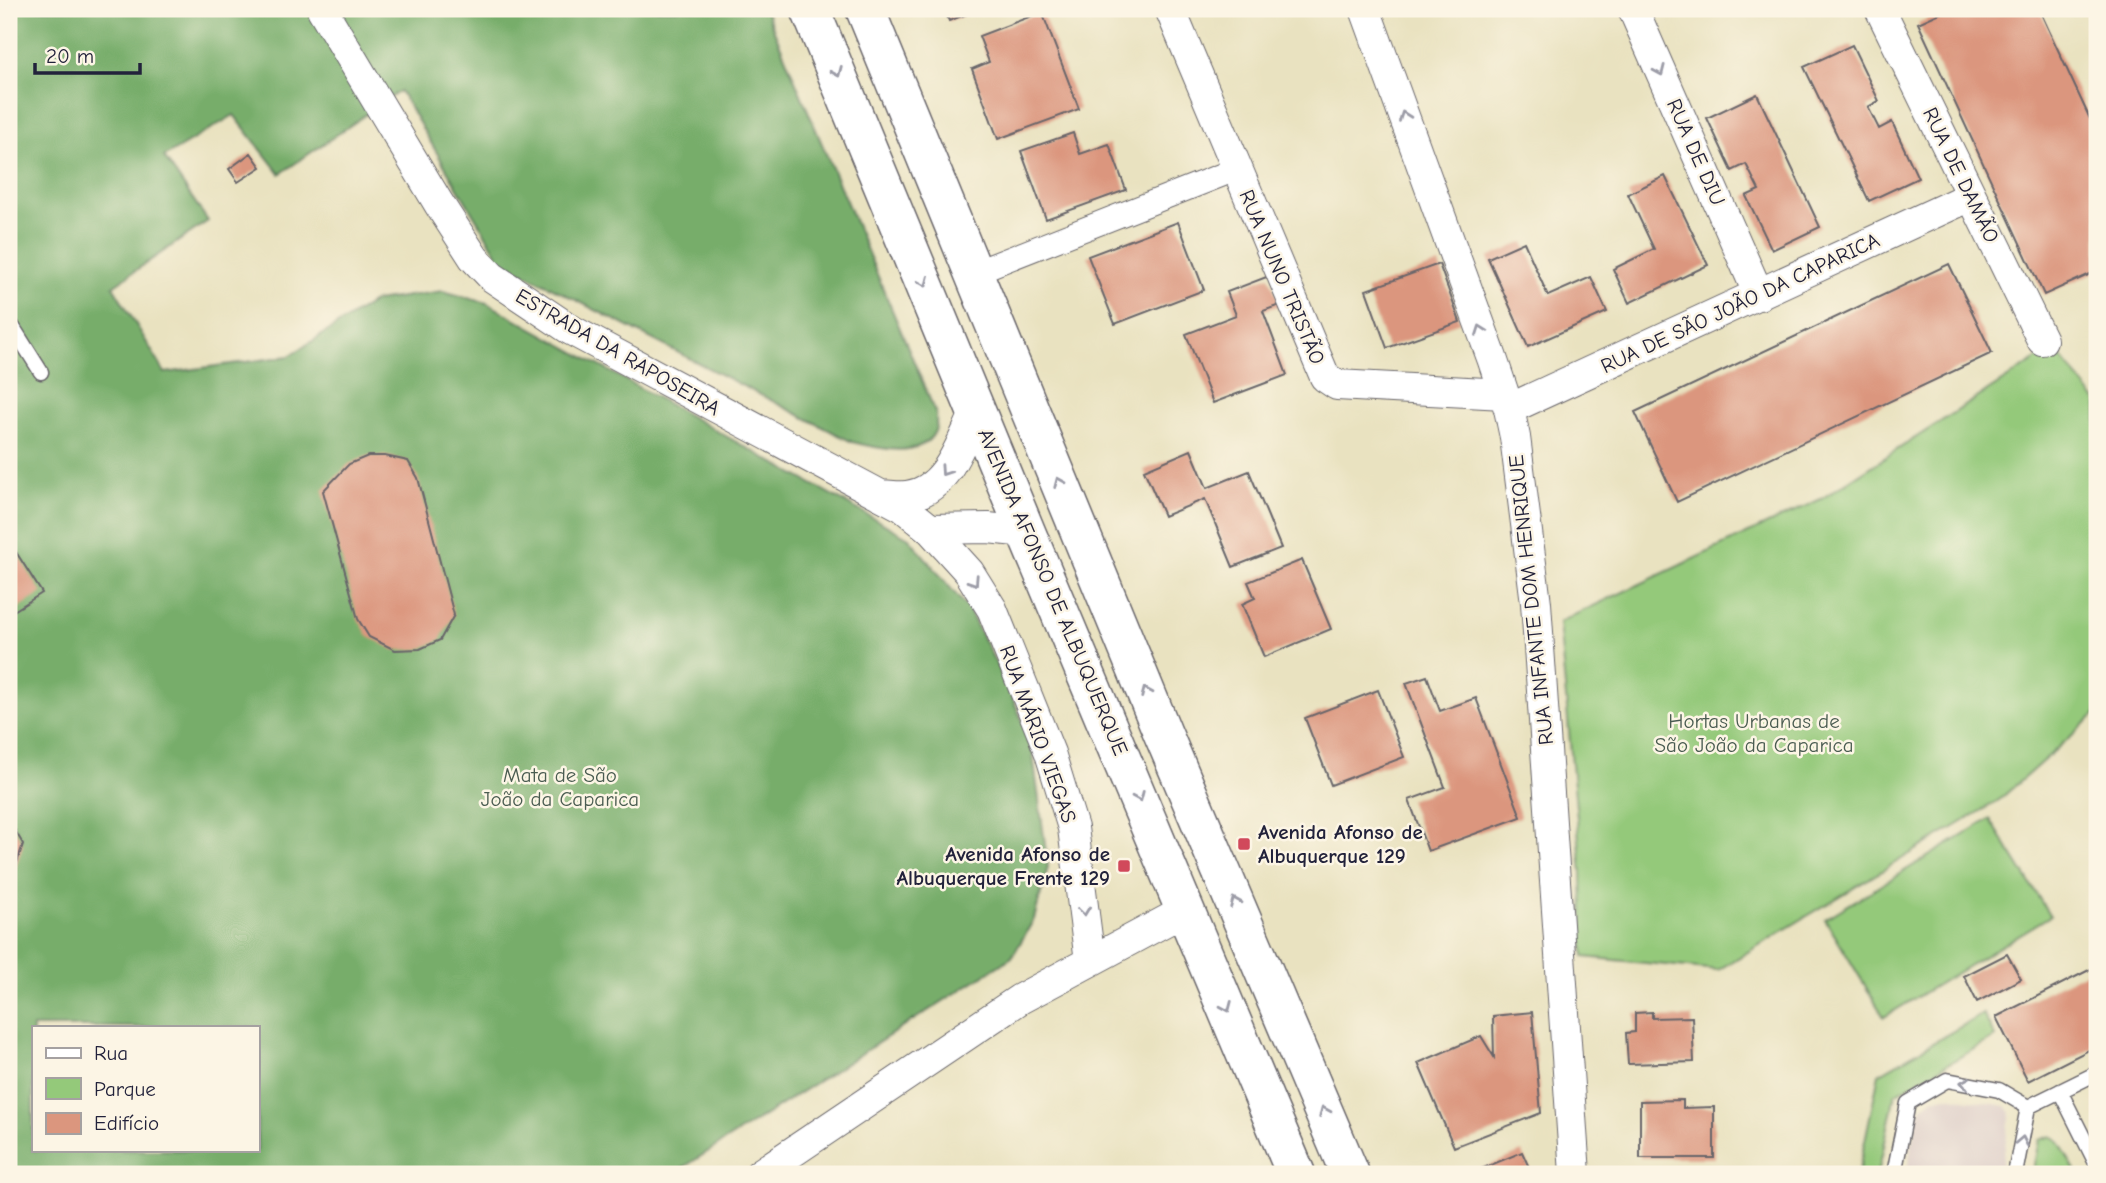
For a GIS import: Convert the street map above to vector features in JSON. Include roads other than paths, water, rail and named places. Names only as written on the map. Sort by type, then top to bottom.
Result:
[{"type":"main road","name":"AVENIDA AFONSO DE ALBUQUERQUE","points":[[810,9],[1296,1174]]},
{"type":"main road","points":[[865,9],[972,273],[1350,1174]]},
{"type":"street","name":"ESTRADA DA RAPOSEIRA","points":[[322,9],[432,193],[474,258],[492,277],[571,330],[903,507],[930,529]]},
{"type":"street","name":"RUA NUNO TRISTÃO","points":[[1170,9],[1325,377],[1337,385],[1506,402]]},
{"type":"street","name":"RUA INFANTE DOM HENRIQUE","points":[[1365,9],[1506,402],[1515,438],[1536,603],[1575,1174]]},
{"type":"street","name":"RUA DE DIU","points":[[1633,9],[1759,295]]},
{"type":"street","name":"RUA DE DAMÃO","points":[[1880,9],[2042,340]]},
{"type":"street","points":[[972,273],[1237,169]]},
{"type":"street","name":"RUA DE SÃO JOÃO DA CAPARICA","points":[[1506,402],[1759,295],[1971,196]]},
{"type":"street","name":"ESTRADA DA RAPOSEIRA","points":[[878,495],[907,496],[922,492],[939,481],[977,410]]},
{"type":"street","points":[[930,529],[988,528],[1026,532]]},
{"type":"street","name":"RUA MÁRIO VIEGAS","points":[[930,529],[969,572],[992,609],[1050,753],[1073,828],[1090,961]]},
{"type":"street","points":[[760,1174],[796,1165],[1020,999],[1186,910]]},
{"type":"lane","points":[[9,321],[41,372]]},
{"type":"lane","points":[[2028,1107],[2097,1073]]},
{"type":"lane","points":[[1894,1174],[1908,1104],[1947,1080],[1999,1090],[2028,1107]]},
{"type":"lane","points":[[2060,1091],[2097,1165]]},
{"type":"lane","points":[[2015,1174],[2028,1107]]},
{"type":"place","name":"Avenida Afonso de Albuquerque 129","points":[[1244,844]]},
{"type":"place","name":"Avenida Afonso de Albuquerque Frente 129","points":[[1124,866]]},
{"type":"park label","name":"Hortas Urbanas de São João da Caparica","points":[[1754,733]]},
{"type":"park label","name":"Mata de São João da Caparica","points":[[560,787]]}]
